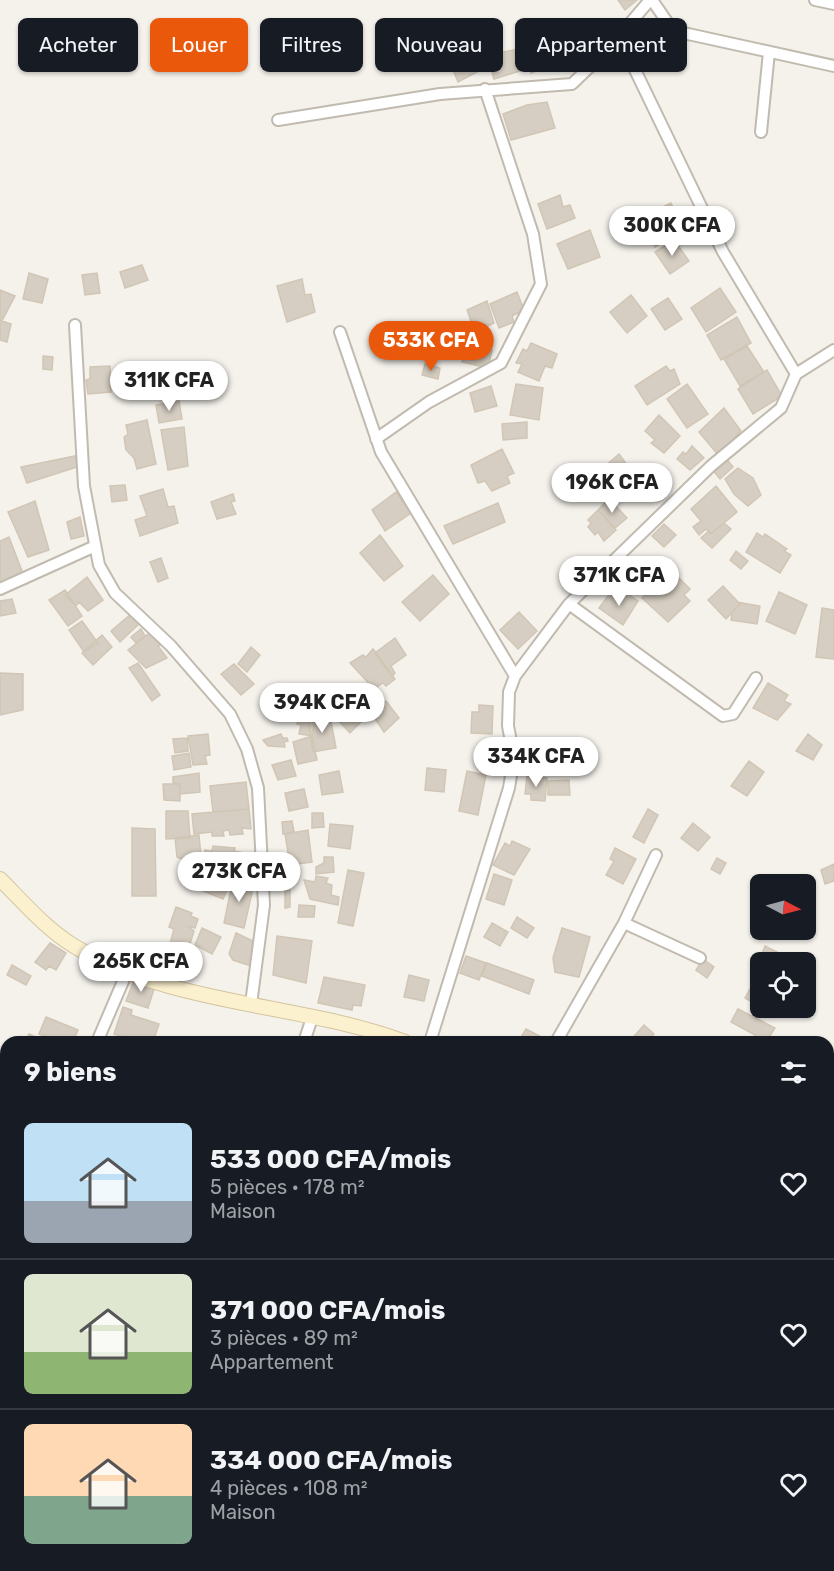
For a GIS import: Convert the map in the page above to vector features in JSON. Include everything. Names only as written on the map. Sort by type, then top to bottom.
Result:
[{"type":"street","points":[[637,18],[651,0],[672,29],[679,32],[834,66]]},
{"type":"street","points":[[815,0],[834,4]]},
{"type":"street","points":[[760,132],[769,52]]},
{"type":"street","points":[[278,120],[440,94],[572,84],[584,72]]},
{"type":"street","points":[[636,72],[723,252],[796,374]]},
{"type":"street","points":[[376,439],[437,397],[501,363],[541,284],[533,234],[485,89]]},
{"type":"street","points":[[75,325],[80,443],[93,547],[99,565],[115,593],[171,646],[230,714],[247,749],[258,788],[264,905],[251,1004]]},
{"type":"street","points":[[340,332],[381,452],[515,676]]},
{"type":"street","points":[[432,1036],[509,788],[514,757],[508,726],[509,692],[515,676],[569,604],[711,466],[781,408],[796,374],[834,350]]},
{"type":"street","points":[[0,590],[93,547]]},
{"type":"street","points":[[569,604],[723,716],[733,714],[756,678]]},
{"type":"street","points":[[559,1036],[624,923],[656,855]]},
{"type":"street","points":[[0,879],[34,915],[73,945],[127,972],[183,990],[364,1029],[386,1036]]},
{"type":"street","points":[[624,923],[699,958]]},
{"type":"street","points":[[100,1036],[127,972]]},
{"type":"street","points":[[306,1036],[312,1018]]},
{"type":"building","points":[[618,0],[637,0],[625,10]]},
{"type":"building","points":[[515,50],[517,72],[494,79],[492,72],[503,72],[503,52]]},
{"type":"building","points":[[454,72],[477,72],[458,82]]},
{"type":"building","points":[[547,102],[555,128],[511,140],[503,114],[527,105]]},
{"type":"building","points":[[560,195],[563,207],[570,205],[575,218],[547,229],[538,204]]},
{"type":"building","points":[[671,203],[684,231],[655,247],[640,218]]},
{"type":"building","points":[[590,230],[600,257],[568,269],[557,244]]},
{"type":"building","points":[[674,240],[689,261],[670,274],[655,252]]},
{"type":"building","points":[[142,265],[148,280],[125,288],[120,272]]},
{"type":"building","points":[[29,273],[48,279],[42,303],[23,299]]},
{"type":"building","points":[[97,273],[100,293],[85,295],[82,275]]},
{"type":"building","points":[[302,279],[305,295],[311,294],[315,312],[287,322],[277,286]]},
{"type":"building","points":[[720,288],[736,312],[706,332],[691,308]]},
{"type":"building","points":[[0,290],[15,296],[2,321],[11,324],[7,342],[0,340]]},
{"type":"building","points":[[517,292],[524,310],[512,316],[514,322],[499,328],[490,304]]},
{"type":"building","points":[[631,295],[647,316],[627,333],[610,312]]},
{"type":"building","points":[[668,298],[682,319],[665,330],[651,309]]},
{"type":"building","points":[[487,301],[494,323],[475,332],[467,310]]},
{"type":"building","points":[[737,317],[751,343],[721,360],[707,335]]},
{"type":"building","points":[[531,343],[557,354],[552,368],[545,366],[539,381],[518,372],[522,364],[516,363],[523,349],[527,351]]},
{"type":"building","points":[[467,344],[492,350],[488,368],[462,362]]},
{"type":"building","points":[[747,346],[764,372],[740,386],[724,359]]},
{"type":"building","points":[[43,356],[53,357],[52,370],[43,369]]},
{"type":"building","points":[[425,364],[440,368],[438,379],[422,375]]},
{"type":"building","points":[[110,366],[111,392],[88,394],[86,380],[90,379],[90,367]]},
{"type":"building","points":[[666,366],[670,371],[674,369],[680,384],[647,405],[635,386]]},
{"type":"building","points":[[767,370],[782,396],[753,414],[738,389]]},
{"type":"building","points":[[516,384],[543,388],[539,420],[510,415]]},
{"type":"building","points":[[687,384],[708,414],[687,428],[667,399]]},
{"type":"building","points":[[491,386],[497,406],[475,412],[470,393]]},
{"type":"building","points":[[179,401],[182,419],[159,423],[156,405]]},
{"type":"building","points":[[724,408],[741,431],[727,445],[729,449],[719,456],[699,432]]},
{"type":"building","points":[[659,415],[680,436],[664,453],[651,443],[655,440],[645,431]]},
{"type":"building","points":[[147,420],[156,464],[137,469],[134,458],[126,450],[124,437],[128,434],[126,425]]},
{"type":"building","points":[[527,422],[527,438],[503,440],[502,424]]},
{"type":"building","points":[[184,427],[188,466],[168,470],[161,430]]},
{"type":"building","points":[[692,446],[704,458],[690,470],[677,459],[683,452],[686,454]]},
{"type":"building","points":[[502,449],[514,473],[507,476],[510,483],[492,491],[485,481],[478,483],[471,465]]},
{"type":"building","points":[[619,454],[630,469],[620,477],[622,480],[607,487],[596,474]]},
{"type":"building","points":[[75,456],[77,467],[27,483],[21,467]]},
{"type":"building","points":[[725,457],[733,467],[720,479],[712,469]]},
{"type":"building","points":[[738,468],[753,478],[761,495],[748,506],[734,494],[725,479]]},
{"type":"building","points":[[125,485],[127,500],[112,502],[110,486]]},
{"type":"building","points":[[716,486],[737,512],[711,534],[706,529],[699,535],[693,527],[701,521],[691,509]]},
{"type":"building","points":[[163,489],[168,507],[174,506],[178,523],[140,536],[135,520],[147,516],[140,496]]},
{"type":"building","points":[[396,492],[411,513],[385,531],[372,510]]},
{"type":"building","points":[[233,494],[235,501],[231,502],[236,514],[217,519],[211,502]]},
{"type":"building","points":[[609,499],[627,518],[615,528],[598,510]]},
{"type":"building","points":[[35,501],[49,550],[28,557],[8,512]]},
{"type":"building","points":[[498,503],[505,522],[453,544],[444,526]]},
{"type":"building","points":[[598,510],[616,530],[604,541],[598,532],[595,535],[588,527],[591,523],[588,520]]},
{"type":"building","points":[[80,517],[84,536],[71,539],[67,522]]},
{"type":"building","points":[[724,523],[731,529],[712,548],[701,538],[709,531],[711,534]]},
{"type":"building","points":[[664,524],[676,535],[664,547],[652,536]]},
{"type":"building","points":[[757,533],[763,537],[765,534],[787,549],[784,551],[791,555],[780,573],[746,552]]},
{"type":"building","points":[[380,535],[403,566],[384,581],[360,553]]},
{"type":"building","points":[[9,537],[27,584],[0,590],[0,541]]},
{"type":"building","points":[[736,551],[748,561],[741,569],[730,560]]},
{"type":"building","points":[[161,558],[168,578],[158,582],[150,562]]},
{"type":"building","points":[[670,569],[690,589],[684,595],[690,601],[668,622],[642,598]]},
{"type":"building","points":[[433,575],[449,594],[420,621],[402,602]]},
{"type":"building","points":[[87,577],[103,600],[88,611],[79,602],[76,606],[65,595]]},
{"type":"building","points":[[723,586],[740,604],[726,619],[708,600]]},
{"type":"building","points":[[65,590],[82,616],[68,626],[49,600]]},
{"type":"building","points":[[611,592],[622,599],[626,593],[638,601],[623,625],[599,608]]},
{"type":"building","points":[[779,592],[807,605],[795,634],[766,621]]},
{"type":"building","points":[[12,599],[16,613],[0,616],[0,601]]},
{"type":"building","points":[[737,602],[760,606],[757,624],[731,620],[732,612],[740,604]]},
{"type":"building","points":[[822,608],[834,610],[834,659],[816,657]]},
{"type":"building","points":[[519,612],[537,631],[518,649],[500,630]]},
{"type":"building","points":[[132,613],[140,623],[120,642],[111,631]]},
{"type":"building","points":[[82,621],[98,643],[84,652],[69,630]]},
{"type":"building","points":[[141,629],[145,636],[136,643],[131,637]]},
{"type":"building","points":[[153,630],[162,644],[158,646],[167,658],[146,668],[128,650]]},
{"type":"building","points":[[102,635],[112,647],[93,665],[82,653]]},
{"type":"building","points":[[395,638],[406,655],[391,666],[395,673],[392,676],[375,653]]},
{"type":"building","points":[[251,647],[260,655],[247,672],[238,664]]},
{"type":"building","points":[[373,649],[395,679],[386,686],[383,683],[374,689],[350,663],[363,655],[366,657]]},
{"type":"building","points":[[138,663],[160,695],[152,701],[129,668]]},
{"type":"building","points":[[234,664],[254,684],[241,695],[221,674]]},
{"type":"building","points":[[0,673],[23,674],[23,710],[0,715]]},
{"type":"building","points":[[768,683],[788,695],[784,701],[791,704],[777,720],[753,708]]},
{"type":"building","points":[[328,689],[347,709],[335,721],[316,699]]},
{"type":"building","points":[[356,700],[369,714],[350,733],[337,719]]},
{"type":"building","points":[[386,701],[399,718],[384,732],[372,714]]},
{"type":"building","points":[[479,705],[493,706],[492,734],[471,733],[472,712],[479,712]]},
{"type":"building","points":[[330,716],[336,748],[313,752],[308,720]]},
{"type":"building","points":[[299,717],[315,722],[312,736],[299,734],[301,725],[297,724]]},
{"type":"building","points":[[208,734],[210,755],[205,756],[207,764],[193,765],[188,736]]},
{"type":"building","points":[[281,734],[288,741],[284,742],[285,747],[268,746],[263,740]]},
{"type":"building","points":[[808,734],[822,745],[813,760],[796,751]]},
{"type":"building","points":[[312,736],[317,760],[298,764],[293,742]]},
{"type":"building","points":[[187,738],[188,751],[175,753],[173,739]]},
{"type":"building","points":[[189,753],[191,767],[174,770],[172,756]]},
{"type":"building","points":[[291,760],[296,776],[278,780],[272,765]]},
{"type":"building","points":[[749,761],[764,772],[747,796],[731,786]]},
{"type":"building","points":[[427,768],[446,770],[444,792],[425,790]]},
{"type":"building","points":[[339,771],[343,792],[322,795],[319,775]]},
{"type":"building","points":[[467,771],[486,775],[478,815],[459,811]]},
{"type":"building","points":[[199,773],[200,792],[180,794],[180,784],[173,783],[173,777]]},
{"type":"building","points":[[527,776],[547,778],[545,801],[531,800],[531,794],[525,794]]},
{"type":"building","points":[[569,780],[570,795],[548,795],[548,781]]},
{"type":"building","points":[[246,782],[249,809],[213,812],[210,786]]},
{"type":"building","points":[[163,784],[180,784],[180,801],[164,800]]},
{"type":"building","points":[[304,789],[308,807],[289,811],[285,793]]},
{"type":"building","points":[[249,809],[251,829],[242,828],[243,834],[230,835],[229,830],[223,831],[224,836],[212,836],[212,832],[194,834],[192,814]]},
{"type":"building","points":[[648,809],[658,815],[644,843],[633,837]]},
{"type":"building","points":[[166,811],[188,811],[190,838],[166,839]]},
{"type":"building","points":[[312,813],[323,813],[324,827],[312,828]]},
{"type":"building","points":[[292,821],[294,832],[283,834],[282,822]]},
{"type":"building","points":[[693,823],[710,837],[698,851],[681,838]]},
{"type":"building","points":[[330,824],[353,826],[350,849],[328,846]]},
{"type":"building","points":[[132,828],[155,829],[156,896],[132,896]]},
{"type":"building","points":[[308,830],[312,862],[290,865],[285,834]]},
{"type":"building","points":[[199,835],[202,868],[177,857],[175,838]]},
{"type":"building","points":[[512,841],[530,849],[514,875],[493,865],[505,843],[510,846]]},
{"type":"building","points":[[213,846],[235,848],[234,851],[245,853],[244,872],[202,868],[205,850],[212,851]]},
{"type":"building","points":[[615,848],[636,859],[623,884],[606,875],[614,861],[610,859]]},
{"type":"building","points":[[324,857],[333,857],[334,872],[316,874],[316,867],[324,863]]},
{"type":"building","points":[[717,858],[726,863],[720,874],[711,869]]},
{"type":"building","points":[[834,864],[834,881],[825,884],[821,870]]},
{"type":"building","points":[[197,869],[230,883],[223,899],[191,886]]},
{"type":"building","points":[[348,870],[364,873],[353,926],[338,923]]},
{"type":"building","points":[[494,874],[512,880],[504,905],[486,899]]},
{"type":"building","points":[[316,876],[328,878],[326,883],[332,885],[331,895],[339,897],[338,905],[310,899],[304,880],[315,882]]},
{"type":"building","points":[[233,879],[254,884],[244,928],[224,923]]},
{"type":"building","points":[[290,882],[290,907],[285,908],[285,883]]},
{"type":"building","points":[[299,905],[315,906],[314,917],[298,917]]},
{"type":"building","points":[[176,907],[192,913],[191,916],[198,919],[195,928],[188,926],[194,931],[186,957],[168,951],[174,929],[169,927]]},
{"type":"building","points":[[517,917],[534,928],[527,938],[511,928]]},
{"type":"building","points":[[492,923],[508,932],[500,946],[484,937]]},
{"type":"building","points":[[202,928],[221,937],[212,954],[195,945]]},
{"type":"building","points":[[562,928],[590,937],[579,977],[555,972],[553,958]]},
{"type":"building","points":[[236,933],[255,942],[251,966],[233,960],[229,954]]},
{"type":"building","points":[[277,936],[312,941],[306,983],[273,975]]},
{"type":"building","points":[[50,943],[66,953],[56,970],[49,966],[46,970],[35,962]]},
{"type":"building","points":[[765,946],[777,952],[763,952]]},
{"type":"building","points":[[466,956],[486,963],[479,980],[460,973]]},
{"type":"building","points":[[703,959],[714,967],[707,978],[696,970]]},
{"type":"building","points":[[487,963],[534,980],[529,994],[482,976]]},
{"type":"building","points":[[12,965],[31,976],[26,985],[7,975]]},
{"type":"building","points":[[409,975],[429,980],[424,1001],[404,997]]},
{"type":"building","points":[[324,977],[365,985],[361,1006],[353,1005],[352,1010],[318,1003]]},
{"type":"building","points":[[135,978],[155,986],[148,1008],[126,1001]]},
{"type":"building","points":[[750,989],[750,1001],[745,998]]},
{"type":"building","points":[[123,1007],[132,1010],[131,1015],[159,1024],[155,1036],[114,1034]]},
{"type":"building","points":[[738,1009],[750,1015],[750,1018],[756,1018],[775,1028],[770,1036],[755,1035],[731,1022]]},
{"type":"building","points":[[46,1017],[78,1030],[76,1036],[39,1034]]},
{"type":"building","points":[[644,1025],[654,1034],[652,1036],[634,1036]]},
{"type":"building","points":[[526,1029],[539,1036],[522,1036]]}]
